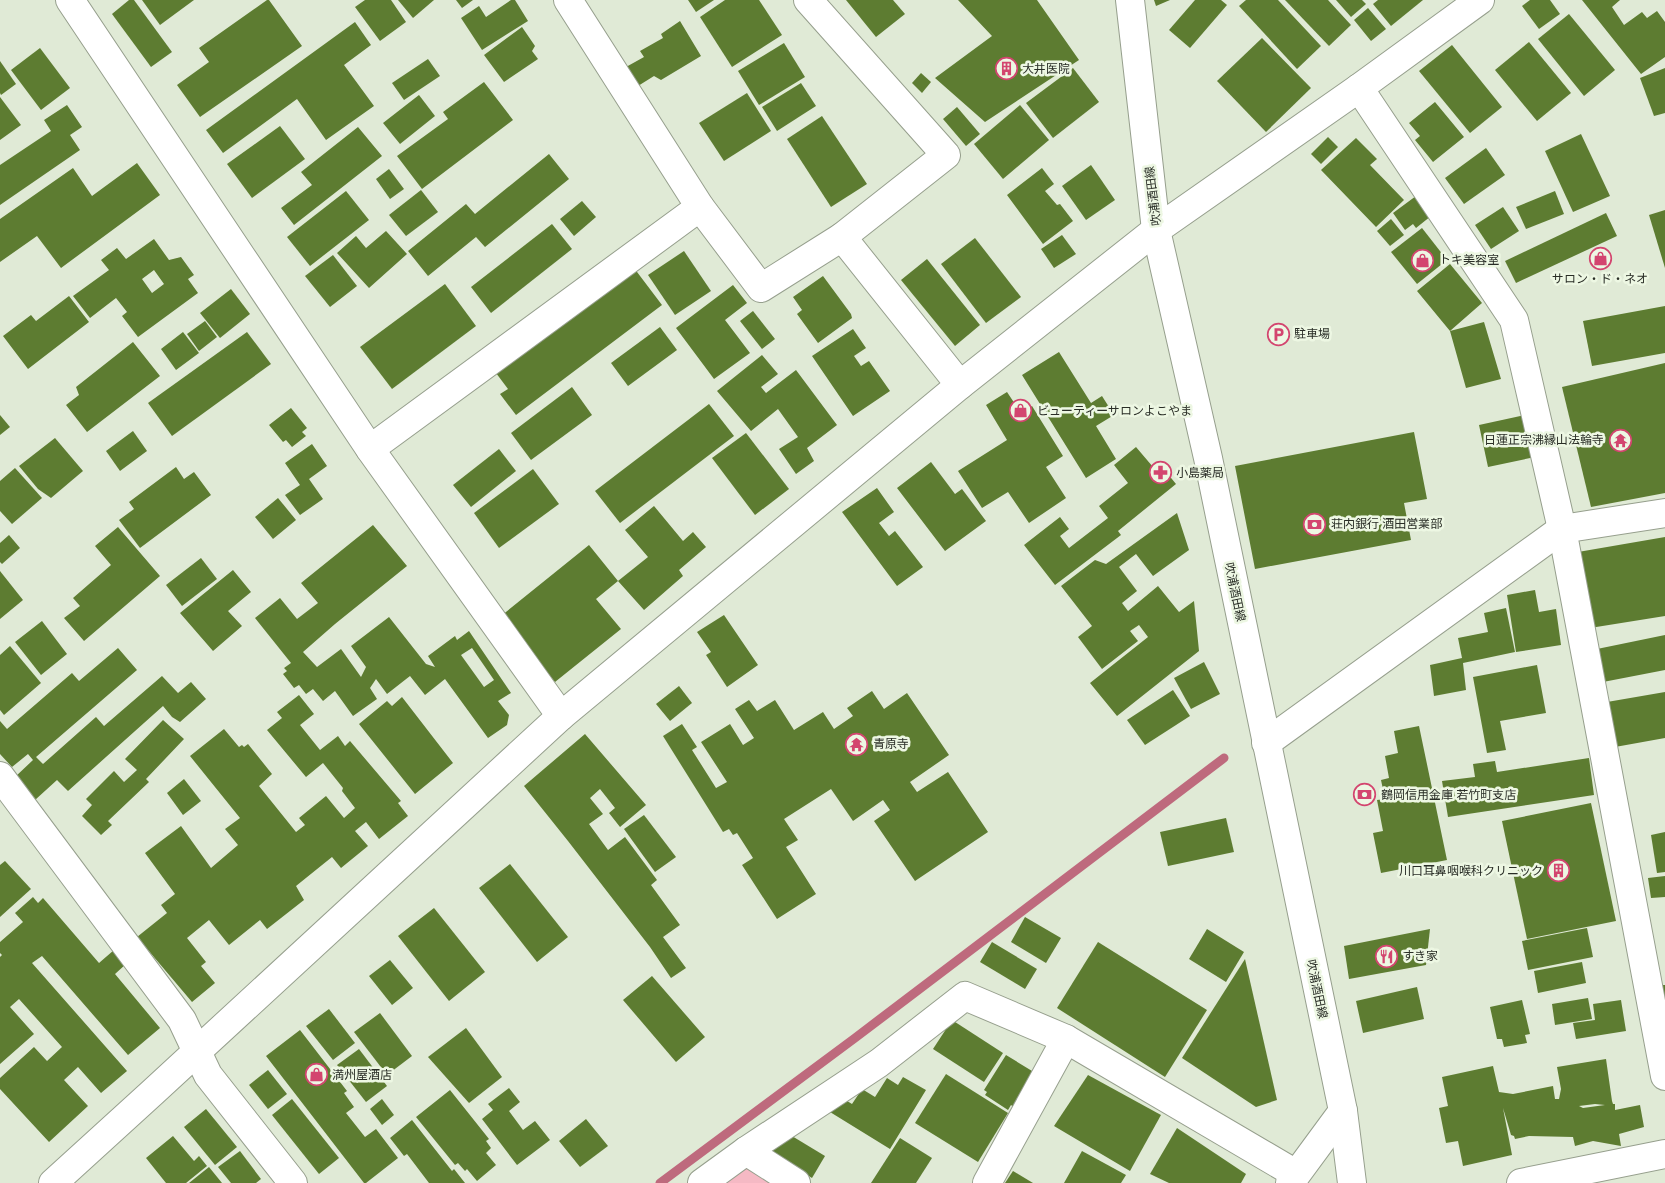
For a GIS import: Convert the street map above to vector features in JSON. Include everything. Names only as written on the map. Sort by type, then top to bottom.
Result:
[{"type":"street","points":[[70,0],[370,449],[561,716]]},
{"type":"street","points":[[568,0],[700,207],[761,288],[842,237],[946,156],[808,0]]},
{"type":"street","name":"吹浦酒田線","points":[[1130,0],[1156,230],[1208,458],[1343,1111],[1352,1183]]},
{"type":"street","points":[[53,1183],[561,716],[960,385],[1156,230],[1480,0]]},
{"type":"street","points":[[1358,88],[1514,320],[1562,529],[1665,1076]]},
{"type":"street","points":[[370,449],[700,207]]},
{"type":"street","points":[[842,237],[960,385]]},
{"type":"street","points":[[1266,743],[1562,529],[1665,513]]},
{"type":"street","points":[[0,776],[182,1020],[198,1050],[208,1075],[293,1183]]},
{"type":"street","points":[[702,1183],[879,1063],[965,996],[1066,1039],[1293,1179],[1343,1111]]},
{"type":"street","points":[[987,1183],[1066,1039]]},
{"type":"street","points":[[746,1152],[796,1183]]},
{"type":"street","points":[[1521,1183],[1665,1154]]},
{"type":"shaded area","points":[[745,1165],[773,1183],[721,1183]]},
{"type":"building","points":[[129,0],[134,0],[172,52],[151,67],[112,14]]},
{"type":"building","points":[[142,0],[194,0],[160,25]]},
{"type":"building","points":[[269,0],[302,46],[200,117],[177,85],[209,62],[199,48]]},
{"type":"building","points":[[365,0],[391,0],[406,22],[380,41],[355,7]]},
{"type":"building","points":[[398,0],[434,0],[413,18]]},
{"type":"building","points":[[456,0],[473,0],[462,8]]},
{"type":"building","points":[[511,0],[515,0],[528,21],[482,50],[461,18],[479,6],[486,17]]},
{"type":"building","points":[[688,0],[714,0],[696,12]]},
{"type":"building","points":[[725,0],[759,0],[782,35],[732,67],[700,17]]},
{"type":"building","points":[[846,0],[893,0],[905,14],[876,37]]},
{"type":"building","name":"大井医院","points":[[958,0],[1037,0],[1079,60],[985,122],[935,78],[992,36]]},
{"type":"building","points":[[1154,0],[1170,0],[1156,6]]},
{"type":"building","points":[[1195,0],[1221,0],[1227,5],[1190,48],[1169,30]]},
{"type":"building","points":[[1246,0],[1278,0],[1321,46],[1297,69],[1239,6]]},
{"type":"building","points":[[1285,0],[1328,0],[1351,25],[1329,46]]},
{"type":"building","points":[[1336,0],[1362,0],[1366,4],[1351,17]]},
{"type":"building","points":[[1378,0],[1423,0],[1391,26],[1373,4]]},
{"type":"building","points":[[1530,0],[1550,0],[1560,14],[1539,29],[1522,6]]},
{"type":"building","points":[[1582,0],[1620,0],[1612,7],[1624,25],[1642,12],[1647,18],[1657,11],[1665,22],[1665,57],[1641,74]]},
{"type":"building","points":[[1368,8],[1386,29],[1371,41],[1354,20]]},
{"type":"building","points":[[1569,14],[1615,70],[1584,96],[1538,39]]},
{"type":"building","points":[[680,21],[701,56],[661,80],[654,76],[638,86],[626,67],[644,57],[640,51],[663,38],[661,34]]},
{"type":"building","points":[[355,22],[371,45],[344,65],[374,106],[326,140],[297,99],[223,153],[206,130]]},
{"type":"building","points":[[522,27],[535,46],[532,51],[538,59],[504,82],[484,55]]},
{"type":"building","points":[[1262,38],[1311,88],[1266,132],[1217,81]]},
{"type":"building","points":[[1529,42],[1571,93],[1537,121],[1495,70]]},
{"type":"building","points":[[784,43],[805,77],[759,105],[738,71]]},
{"type":"building","points":[[1452,45],[1502,107],[1470,133],[1419,71]]},
{"type":"building","points":[[40,48],[70,88],[41,110],[11,70]]},
{"type":"building","points":[[428,59],[440,76],[404,100],[392,83]]},
{"type":"building","points":[[0,61],[16,84],[1,95],[0,93]]},
{"type":"building","points":[[1073,68],[1099,102],[1053,138],[1026,103]]},
{"type":"building","points":[[1665,68],[1665,113],[1654,116],[1640,78]]},
{"type":"building","points":[[921,73],[931,82],[922,93],[912,83]]},
{"type":"building","points":[[484,82],[513,120],[422,189],[397,156],[448,119],[443,112]]},
{"type":"building","points":[[801,83],[816,106],[777,131],[762,107]]},
{"type":"building","points":[[747,93],[771,131],[724,161],[699,123]]},
{"type":"building","points":[[419,95],[435,116],[400,144],[383,123]]},
{"type":"building","points":[[0,97],[21,125],[0,140]]},
{"type":"building","points":[[1435,102],[1464,137],[1433,162],[1415,140],[1420,136],[1409,123]]},
{"type":"building","points":[[67,105],[82,127],[70,135],[80,150],[0,205],[0,165],[51,131],[44,120]]},
{"type":"building","points":[[1020,105],[1049,140],[1003,179],[974,144]]},
{"type":"building","points":[[957,107],[980,134],[966,146],[943,119]]},
{"type":"building","points":[[822,116],[867,184],[831,207],[787,139]]},
{"type":"building","points":[[280,126],[305,159],[252,198],[227,164]]},
{"type":"building","points":[[358,127],[382,156],[294,225],[281,208],[312,185],[301,172]]},
{"type":"building","points":[[1581,134],[1610,196],[1573,212],[1545,151]]},
{"type":"building","points":[[1328,137],[1338,147],[1321,164],[1311,154]]},
{"type":"building","points":[[1356,138],[1377,159],[1370,165],[1404,200],[1376,227],[1321,170]]},
{"type":"building","points":[[1486,148],[1505,175],[1464,204],[1445,178]]},
{"type":"building","points":[[549,154],[569,179],[485,247],[476,237],[428,276],[408,251],[466,204],[475,214]]},
{"type":"building","points":[[137,163],[160,195],[61,268],[37,236],[0,262],[0,219],[73,168],[92,196]]},
{"type":"building","points":[[1091,165],[1115,200],[1086,220],[1062,186]]},
{"type":"building","points":[[1042,168],[1054,184],[1045,191],[1057,205],[1060,204],[1073,221],[1043,244],[1007,195]]},
{"type":"building","points":[[389,169],[404,189],[390,199],[376,179]]},
{"type":"building","points":[[421,190],[438,212],[406,236],[389,215]]},
{"type":"building","points":[[346,191],[369,220],[310,266],[287,237]]},
{"type":"building","points":[[1555,191],[1564,214],[1526,229],[1516,207]]},
{"type":"building","points":[[1416,196],[1431,216],[1416,228],[1413,224],[1405,230],[1393,213]]},
{"type":"building","points":[[582,201],[596,217],[574,236],[560,219]]},
{"type":"building","points":[[1503,207],[1519,231],[1491,249],[1475,225]]},
{"type":"building","points":[[1665,210],[1665,268],[1649,215]]},
{"type":"building","points":[[1606,213],[1617,236],[1516,283],[1505,261]]},
{"type":"building","points":[[1391,219],[1404,235],[1390,246],[1377,231]]},
{"type":"building","points":[[552,224],[572,249],[491,313],[471,287]]},
{"type":"building","points":[[1422,228],[1447,260],[1417,284],[1391,252]]},
{"type":"building","points":[[386,231],[407,254],[369,288],[337,253],[356,236],[366,248]]},
{"type":"building","points":[[1062,235],[1076,254],[1054,268],[1041,249]]},
{"type":"building","points":[[975,238],[1021,297],[986,323],[941,264]]},
{"type":"building","points":[[154,239],[169,260],[181,257],[194,275],[188,279],[198,293],[138,337],[122,316],[127,312],[116,298],[90,318],[73,296],[109,270],[101,260],[117,248],[126,259]],"holes":[[[154,270],[164,284],[152,293],[142,279]]]},
{"type":"building","points":[[684,251],[711,291],[675,315],[648,275]]},
{"type":"building","points":[[333,255],[357,286],[330,307],[305,276]]},
{"type":"building","points":[[927,259],[980,325],[955,346],[901,280]]},
{"type":"building","points":[[1450,264],[1482,303],[1450,331],[1417,291]]},
{"type":"building","points":[[634,268],[662,305],[516,415],[500,394],[508,389],[496,373]]},
{"type":"building","points":[[823,276],[852,318],[818,343],[797,314],[802,310],[793,297]]},
{"type":"building","points":[[445,284],[476,326],[392,389],[360,347]]},
{"type":"building","points":[[733,285],[747,303],[725,320],[750,353],[714,379],[676,328]]},
{"type":"building","points":[[231,289],[250,314],[220,338],[200,313]]},
{"type":"building","points":[[69,296],[89,322],[28,369],[3,336],[31,315],[36,321]]},
{"type":"building","points":[[1665,306],[1665,353],[1592,366],[1583,321]]},
{"type":"building","points":[[753,311],[775,339],[762,349],[740,321]]},
{"type":"building","points":[[205,321],[217,337],[199,351],[187,334]]},
{"type":"building","points":[[1484,322],[1501,379],[1466,388],[1450,331]]},
{"type":"building","points":[[660,327],[677,350],[628,386],[611,363]]},
{"type":"building","points":[[853,329],[866,348],[854,356],[861,366],[869,361],[890,391],[853,416],[812,356]]},
{"type":"building","points":[[183,332],[199,353],[176,370],[161,349]]},
{"type":"building","points":[[247,332],[271,364],[172,436],[148,403]]},
{"type":"building","points":[[133,342],[160,376],[87,432],[66,405],[79,395],[76,387]]},
{"type":"building","points":[[1059,352],[1091,403],[1102,396],[1114,415],[1096,426],[1116,459],[1086,478],[1022,375]]},
{"type":"building","points":[[762,355],[778,374],[761,387],[766,393],[796,370],[837,425],[807,448],[814,461],[796,474],[779,449],[798,437],[778,409],[751,431],[717,391]]},
{"type":"building","name":"日蓮正宗沸縁山法輪寺","points":[[1665,363],[1665,493],[1591,507],[1562,387]]},
{"type":"building","points":[[572,387],[592,415],[531,460],[511,433]]},
{"type":"building","points":[[1007,392],[1021,413],[1032,406],[1063,456],[1046,467],[1066,498],[1029,523],[1008,492],[982,508],[958,471],[1007,440],[986,405]]},
{"type":"building","points":[[709,404],[734,436],[620,523],[595,491]]},
{"type":"building","points":[[291,408],[307,428],[302,432],[306,436],[292,447],[286,440],[283,442],[269,425]]},
{"type":"building","points":[[0,415],[10,427],[0,435]]},
{"type":"building","points":[[1525,415],[1535,457],[1488,467],[1479,425]]},
{"type":"building","points":[[133,431],[147,451],[120,471],[106,451]]},
{"type":"building","points":[[1414,432],[1427,499],[1404,503],[1411,540],[1255,569],[1235,466]]},
{"type":"building","points":[[746,433],[789,489],[755,515],[712,458]]},
{"type":"building","points":[[55,438],[83,471],[51,498],[38,489],[19,466]]},
{"type":"building","points":[[312,444],[327,466],[309,479],[323,499],[300,515],[285,495],[300,485],[285,463]]},
{"type":"building","points":[[1136,447],[1153,467],[1158,462],[1176,484],[1118,531],[1121,535],[1055,585],[1024,545],[1060,517],[1069,529],[1060,536],[1069,548],[1108,518],[1099,506],[1128,483],[1114,465]]},
{"type":"building","points":[[499,449],[516,471],[471,507],[453,485]]},
{"type":"building","points":[[931,462],[955,494],[962,489],[986,521],[945,551],[897,488]]},
{"type":"building","points":[[176,467],[184,479],[194,472],[211,495],[140,548],[119,520],[134,509],[129,502]]},
{"type":"building","points":[[15,468],[42,498],[12,524],[0,511],[0,481]]},
{"type":"building","points":[[533,469],[559,504],[499,548],[474,513]]},
{"type":"building","points":[[877,488],[894,512],[879,523],[889,536],[895,531],[923,567],[897,586],[842,512]]},
{"type":"building","points":[[278,498],[296,520],[273,539],[255,517]]},
{"type":"building","points":[[654,506],[683,541],[693,532],[706,547],[679,570],[683,576],[644,610],[618,581],[648,557],[625,530]]},
{"type":"building","points":[[1177,513],[1189,550],[1153,576],[1136,554],[1119,567],[1137,591],[1122,603],[1128,611],[1158,586],[1179,612],[1194,601],[1199,651],[1117,716],[1090,683],[1148,637],[1139,625],[1130,631],[1138,641],[1102,669],[1078,637],[1092,626],[1061,586],[1095,560],[1106,564]]},
{"type":"building","points":[[373,525],[407,566],[303,652],[317,667],[341,649],[361,677],[366,667],[351,646],[389,617],[426,664],[435,667],[428,656],[455,636],[457,640],[469,631],[511,693],[498,701],[509,715],[507,725],[488,738],[445,679],[425,695],[410,676],[387,694],[376,679],[370,688],[377,699],[353,716],[335,691],[323,701],[313,689],[306,694],[299,685],[294,688],[283,674],[287,671],[284,668],[291,663],[255,618],[280,598],[297,619],[318,603],[301,583]],"holes":[[[472,648],[494,680],[484,687],[461,655]]]},
{"type":"building","points":[[118,527],[160,576],[84,641],[64,618],[80,606],[73,598],[111,565],[95,546]]},
{"type":"building","points":[[9,535],[20,548],[2,564],[0,562],[0,543]]},
{"type":"building","points":[[1665,537],[1665,616],[1590,628],[1578,552]]},
{"type":"building","points":[[589,545],[618,581],[596,599],[621,629],[555,682],[501,616]]},
{"type":"building","points":[[201,558],[217,579],[182,606],[166,585]]},
{"type":"building","points":[[233,570],[251,592],[228,611],[242,626],[213,651],[180,613]]},
{"type":"building","points":[[0,571],[23,600],[0,619]]},
{"type":"building","points":[[1535,590],[1539,612],[1556,609],[1561,645],[1516,652],[1507,595]]},
{"type":"building","points":[[1506,608],[1515,652],[1463,663],[1466,690],[1434,696],[1430,665],[1462,658],[1458,638],[1488,632],[1484,613]]},
{"type":"building","points":[[724,615],[758,665],[727,687],[706,655],[711,652],[697,632]]},
{"type":"building","points":[[42,621],[67,654],[41,675],[15,642]]},
{"type":"building","points":[[1665,635],[1665,670],[1603,682],[1597,649]]},
{"type":"building","points":[[10,646],[41,683],[4,715],[0,710],[0,655]]},
{"type":"building","points":[[118,648],[137,670],[36,757],[43,764],[96,717],[104,726],[162,676],[178,693],[191,682],[206,699],[180,722],[172,717],[163,706],[68,791],[57,780],[35,800],[14,778],[33,760],[28,754],[12,767],[0,754],[0,721],[7,729],[72,673],[79,681]]},
{"type":"building","points":[[1204,662],[1220,694],[1191,709],[1174,678]]},
{"type":"building","points":[[1537,665],[1546,713],[1500,721],[1506,750],[1487,753],[1473,677]]},
{"type":"building","points":[[679,686],[692,703],[670,721],[656,704]]},
{"type":"building","points":[[1173,690],[1190,716],[1145,745],[1127,720]]},
{"type":"building","points":[[872,691],[884,709],[907,693],[949,755],[910,782],[917,792],[948,772],[988,832],[915,881],[874,821],[890,810],[883,800],[853,821],[831,789],[784,819],[798,840],[786,847],[816,894],[777,919],[742,865],[753,858],[737,833],[733,835],[729,829],[723,832],[663,736],[682,724],[697,747],[692,750],[716,788],[727,782],[701,742],[730,724],[743,745],[754,738],[735,709],[749,700],[757,711],[775,700],[794,730],[823,712],[834,729],[853,716],[847,708]]},
{"type":"building","points":[[1665,692],[1665,738],[1615,747],[1607,702]]},
{"type":"building","points":[[299,695],[314,714],[300,725],[320,750],[338,736],[345,746],[350,741],[401,801],[398,803],[408,816],[379,839],[366,822],[355,831],[368,846],[341,868],[332,857],[296,886],[304,900],[267,929],[260,920],[229,945],[209,920],[187,938],[206,962],[201,966],[215,983],[192,1002],[137,937],[167,913],[161,905],[175,894],[145,853],[181,826],[211,868],[238,845],[225,829],[240,818],[190,756],[224,729],[239,747],[242,745],[244,747],[248,744],[272,774],[259,786],[296,832],[305,825],[299,818],[326,796],[344,818],[355,808],[342,791],[343,788],[323,763],[306,777],[267,730],[282,718],[277,712]]},
{"type":"building","points":[[402,697],[453,763],[415,794],[359,724],[387,701],[392,706]]},
{"type":"building","points":[[163,720],[184,739],[146,779],[149,782],[108,821],[112,825],[101,835],[82,816],[92,805],[86,799],[114,771],[124,782],[137,770],[125,759]]},
{"type":"building","points":[[1419,726],[1447,860],[1381,873],[1373,833],[1383,831],[1377,800],[1385,799],[1381,780],[1389,778],[1385,756],[1398,753],[1394,731]]},
{"type":"building","points":[[585,734],[646,805],[620,827],[609,813],[615,808],[600,789],[590,798],[603,814],[589,824],[608,850],[625,837],[657,880],[651,885],[680,925],[663,937],[686,968],[671,978],[650,947],[524,786]]},
{"type":"building","points":[[1589,758],[1594,795],[1448,817],[1442,781],[1475,777],[1473,764],[1495,761],[1497,772]]},
{"type":"building","points":[[184,779],[201,801],[183,815],[167,793]]},
{"type":"building","name":"川口耳鼻咽喉科クリニック","points":[[1591,803],[1616,921],[1527,939],[1502,821]]},
{"type":"building","points":[[644,815],[676,857],[655,872],[624,829]]},
{"type":"building","points":[[1226,818],[1234,852],[1168,866],[1160,832]]},
{"type":"building","points":[[1665,832],[1665,872],[1657,873],[1651,835]]},
{"type":"building","points":[[5,861],[31,889],[0,917],[0,865]]},
{"type":"building","points":[[510,864],[568,937],[537,962],[479,888]]},
{"type":"building","points":[[1665,876],[1665,897],[1651,898],[1648,878]]},
{"type":"building","points":[[33,897],[38,903],[43,898],[99,963],[114,950],[126,964],[115,974],[160,1028],[128,1055],[42,956],[32,963],[127,1071],[101,1093],[78,1067],[64,1080],[88,1106],[49,1142],[0,1089],[0,1078],[34,1047],[47,1061],[62,1047],[19,999],[10,1007],[34,1034],[0,1064],[0,957],[2,955],[0,953],[0,942],[23,922],[15,913]]},
{"type":"building","points":[[434,908],[485,972],[449,1001],[398,936]]},
{"type":"building","points":[[1025,917],[1061,938],[1046,963],[1011,942]]},
{"type":"building","points":[[1587,928],[1593,957],[1528,970],[1522,941]]},
{"type":"building","points":[[1207,929],[1244,952],[1226,982],[1189,959]]},
{"type":"building","name":"すき家","points":[[1430,929],[1426,965],[1349,979],[1344,946]]},
{"type":"building","points":[[992,942],[1037,969],[1025,989],[980,962]]},
{"type":"building","points":[[1098,942],[1207,1010],[1165,1077],[1057,1008]]},
{"type":"building","points":[[1245,959],[1277,1100],[1256,1107],[1182,1058]]},
{"type":"building","points":[[390,960],[413,988],[392,1005],[369,976]]},
{"type":"building","points":[[1582,962],[1586,983],[1538,993],[1534,971]]},
{"type":"building","points":[[652,976],[705,1037],[676,1062],[623,1000]]},
{"type":"building","points":[[1658,985],[1665,985],[1665,1007]]},
{"type":"building","points":[[1417,987],[1424,1019],[1363,1033],[1356,1001]]},
{"type":"building","points":[[1588,998],[1592,1019],[1555,1025],[1552,1004]]},
{"type":"building","points":[[1522,1000],[1530,1034],[1525,1035],[1527,1043],[1504,1047],[1502,1039],[1497,1039],[1490,1007]]},
{"type":"building","points":[[1621,1000],[1626,1031],[1576,1039],[1573,1023],[1595,1020],[1593,1004]]},
{"type":"building","points":[[329,1009],[355,1043],[333,1060],[306,1026]]},
{"type":"building","points":[[380,1013],[412,1056],[387,1075],[354,1032]]},
{"type":"building","points":[[952,1020],[1003,1053],[984,1082],[933,1049]]},
{"type":"building","points":[[466,1028],[502,1077],[469,1103],[428,1057]]},
{"type":"building","points":[[300,1030],[347,1091],[344,1093],[354,1107],[346,1113],[365,1137],[376,1129],[398,1158],[366,1183],[364,1183],[266,1056]]},
{"type":"building","points":[[359,1049],[387,1086],[366,1102],[337,1065]]},
{"type":"building","points":[[1006,1055],[1037,1074],[1015,1108],[1011,1105],[1008,1110],[985,1095],[987,1092],[984,1090]]},
{"type":"building","points":[[1606,1059],[1615,1110],[1640,1105],[1644,1127],[1619,1134],[1621,1146],[1593,1141],[1575,1146],[1573,1137],[1529,1136],[1515,1139],[1511,1135],[1503,1108],[1512,1155],[1463,1166],[1458,1141],[1446,1143],[1439,1108],[1448,1106],[1442,1077],[1493,1066],[1499,1092],[1513,1094],[1553,1086],[1555,1099],[1559,1099],[1561,1089],[1557,1067]],"holes":[[[1595,1104],[1605,1105],[1583,1108],[1579,1106]]]},
{"type":"building","points":[[268,1070],[287,1094],[268,1109],[249,1085]]},
{"type":"building","points":[[946,1074],[1008,1113],[978,1162],[915,1123]]},
{"type":"building","points":[[1088,1075],[1161,1115],[1130,1171],[1054,1126]]},
{"type":"building","points":[[903,1077],[926,1090],[890,1149],[830,1112],[839,1096],[852,1104],[862,1089],[875,1097],[887,1078],[898,1085]]},
{"type":"building","points":[[509,1088],[520,1102],[509,1111],[523,1130],[535,1121],[550,1140],[517,1165],[482,1119],[493,1110],[488,1104]]},
{"type":"building","points":[[450,1090],[489,1139],[486,1141],[491,1148],[486,1153],[496,1165],[477,1181],[467,1169],[465,1171],[458,1163],[455,1165],[416,1117]]},
{"type":"building","points":[[292,1099],[339,1158],[319,1174],[272,1115]]},
{"type":"building","points":[[382,1099],[394,1115],[382,1125],[370,1109]]},
{"type":"building","points":[[206,1109],[237,1147],[215,1165],[184,1127]]},
{"type":"building","points":[[586,1119],[608,1146],[580,1167],[559,1141]]},
{"type":"building","points":[[412,1120],[452,1171],[454,1169],[465,1183],[429,1183],[407,1154],[404,1156],[390,1138]]},
{"type":"building","points":[[1177,1128],[1246,1174],[1241,1183],[1169,1183],[1150,1174]]},
{"type":"building","points":[[782,1130],[825,1156],[812,1178],[768,1151]]},
{"type":"building","points":[[173,1136],[194,1161],[199,1156],[207,1166],[186,1183],[166,1183],[146,1158]]},
{"type":"building","points":[[900,1138],[932,1158],[916,1183],[871,1183]]},
{"type":"building","points":[[240,1151],[261,1179],[256,1183],[231,1183],[218,1167]]},
{"type":"building","points":[[1082,1151],[1126,1175],[1121,1183],[1064,1183]]},
{"type":"building","points":[[209,1167],[222,1183],[189,1183]]},
{"type":"building","points":[[1013,1171],[1033,1183],[1005,1183]]},
{"type":"waterway","points":[[660,1183],[855,1038],[1224,758]]},
{"type":"place","name":"大井医院","points":[[1006,69]]},
{"type":"place","name":"サロン・ド・ネオ","points":[[1600,258]]},
{"type":"place","name":"トキ美容室","points":[[1423,260]]},
{"type":"place","name":"駐車場","points":[[1278,334]]},
{"type":"place","name":"ビューティーサロンよこやま","points":[[1021,411]]},
{"type":"place","name":"日蓮正宗沸縁山法輪寺","points":[[1620,440]]},
{"type":"place","name":"小島薬局","points":[[1160,473]]},
{"type":"place","name":"荘内銀行 酒田営業部","points":[[1315,524]]},
{"type":"place","name":"青原寺","points":[[857,744]]},
{"type":"place","name":"鶴岡信用金庫 若竹町支店","points":[[1365,795]]},
{"type":"place","name":"川口耳鼻咽喉科クリニック","points":[[1559,871]]},
{"type":"place","name":"すき家","points":[[1386,956]]},
{"type":"place","name":"満州屋酒店","points":[[316,1075]]}]
